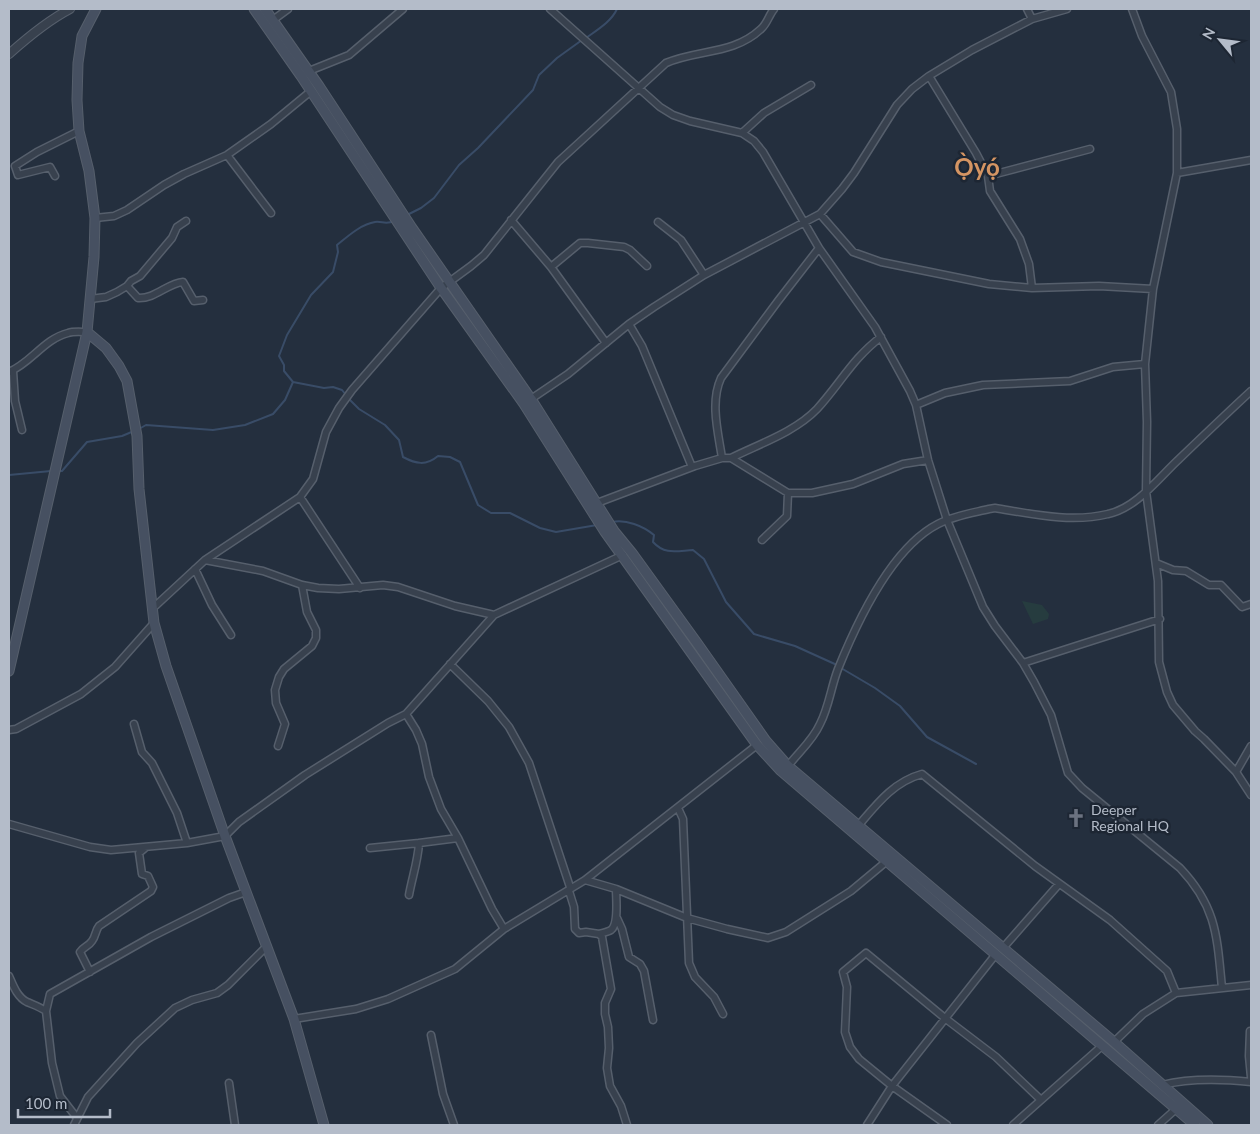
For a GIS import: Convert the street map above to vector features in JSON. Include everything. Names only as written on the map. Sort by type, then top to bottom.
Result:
[{"type":"main road","points":[[9,671],[12,640],[87,332],[94,257],[94,218],[89,171],[79,131],[77,100],[78,63],[82,36],[96,9]]},
{"type":"main road","points":[[254,9],[309,71],[389,201]]},
{"type":"main road","points":[[265,9],[273,20],[282,41],[311,91],[409,231],[441,288],[576,477],[623,555],[766,741],[788,766],[1048,993],[1103,1045],[1195,1125]]},
{"type":"main road","points":[[409,231],[450,281],[531,399],[576,477],[597,503],[600,514]]},
{"type":"main road","points":[[87,332],[106,348],[127,381],[135,417],[139,488],[154,624],[166,666],[225,836],[294,1019],[324,1125]]},
{"type":"main road","points":[[610,531],[632,553],[758,745],[780,770],[887,861],[934,895]]},
{"type":"main road","points":[[1048,993],[1114,1042],[1208,1125]]},
{"type":"street","points":[[9,54],[32,33],[54,17],[70,9]]},
{"type":"street","points":[[273,20],[288,9]]},
{"type":"street","points":[[309,71],[349,54],[403,9]]},
{"type":"street","points":[[550,9],[600,52],[652,101],[673,114],[690,121],[742,132],[754,141],[763,152],[819,248],[881,337],[910,391],[916,405],[928,460],[947,520],[983,607],[994,626],[1023,663],[1051,715],[1068,773],[1082,788],[1180,868],[1200,892],[1215,924],[1222,988]]},
{"type":"street","points":[[152,609],[205,560],[300,497],[313,479],[326,432],[339,408],[352,390],[441,288],[472,266],[484,254],[558,162],[666,63],[688,56],[735,46],[746,41],[763,28],[773,9]]},
{"type":"street","points":[[1027,9],[1032,19]]},
{"type":"street","points":[[531,399],[568,374],[629,324],[704,276],[803,221],[820,214],[848,181],[897,105],[912,89],[929,76],[972,50],[1032,19],[1067,9]]},
{"type":"street","points":[[1132,9],[1142,36],[1171,92],[1177,129],[1177,173],[1153,289],[1145,364],[1146,491],[1156,563],[1160,619],[1159,662],[1167,692],[1173,705],[1195,731],[1236,772],[1251,795]]},
{"type":"street","points":[[929,76],[976,153],[988,176],[990,191],[1020,238],[1029,264],[1032,288]]},
{"type":"street","points":[[742,132],[764,113],[811,86]]},
{"type":"street","points":[[94,218],[114,216],[127,210],[164,185],[226,155],[271,124],[311,91]]},
{"type":"street","points":[[55,176],[50,167],[18,175],[16,166],[37,152],[79,131]]},
{"type":"street","points":[[988,176],[1082,152],[1090,148]]},
{"type":"street","points":[[226,155],[270,213]]},
{"type":"street","points":[[1177,173],[1251,160]]},
{"type":"street","points":[[820,214],[846,246],[862,256],[881,262],[989,284],[1032,288],[1099,286],[1153,289]]},
{"type":"street","points":[[511,220],[551,267],[606,342]]},
{"type":"street","points":[[90,299],[106,297],[117,292],[140,276],[172,238],[177,227],[186,221]]},
{"type":"street","points":[[658,222],[682,240],[704,276]]},
{"type":"street","points":[[551,267],[580,243],[624,247],[630,250],[647,266]]},
{"type":"street","points":[[722,458],[715,404],[715,393],[721,378],[819,248]]},
{"type":"street","points":[[127,286],[138,298],[143,298],[183,282],[194,301],[203,300]]},
{"type":"street","points":[[629,324],[642,346],[692,467]]},
{"type":"street","points":[[22,430],[15,401],[11,371],[26,363],[54,338],[68,333],[87,332]]},
{"type":"street","points":[[597,503],[692,467],[722,458],[730,458],[793,427],[818,408],[866,349],[881,337]]},
{"type":"street","points":[[916,405],[945,393],[982,385],[1070,381],[1113,367],[1145,364]]},
{"type":"street","points":[[788,766],[810,740],[822,722],[837,670],[862,617],[891,567],[912,542],[936,525],[947,520],[995,508],[1060,518],[1099,516],[1120,510],[1146,491],[1251,390]]},
{"type":"street","points":[[730,458],[788,493],[812,493],[853,484],[903,464],[928,460]]},
{"type":"street","points":[[762,540],[787,516],[788,493]]},
{"type":"street","points":[[300,497],[360,588]]},
{"type":"street","points":[[9,824],[90,847],[111,850],[187,843],[225,836],[239,822],[305,775],[388,723],[406,714],[494,615],[623,555]]},
{"type":"street","points":[[205,560],[264,571],[302,585],[332,589],[383,585],[398,587],[455,606],[494,615]]},
{"type":"street","points":[[1156,563],[1173,570],[1186,571],[1209,584],[1221,586],[1242,607],[1251,604]]},
{"type":"street","points":[[195,569],[212,605],[231,635]]},
{"type":"street","points":[[278,746],[285,724],[276,703],[275,690],[279,677],[284,670],[312,646],[316,638],[316,630],[307,612],[302,585]]},
{"type":"street","points":[[1023,663],[1160,619]]},
{"type":"street","points":[[9,730],[21,726],[81,694],[115,667],[154,624]]},
{"type":"street","points":[[450,664],[488,701],[509,727],[529,763],[570,887],[569,891],[574,907],[576,929],[579,933],[599,934],[612,930],[616,917],[616,889]]},
{"type":"street","points":[[406,714],[422,744],[429,776],[441,809],[458,838],[492,909],[504,929]]},
{"type":"street","points":[[134,724],[142,752],[152,763],[177,813],[187,843]]},
{"type":"street","points":[[294,1019],[356,1008],[388,999],[455,969],[504,929],[584,880],[758,745]]},
{"type":"street","points":[[1236,772],[1251,746]]},
{"type":"street","points":[[858,826],[889,791],[922,774],[1059,884],[1110,920],[1169,974],[1176,994]]},
{"type":"street","points":[[678,808],[683,819],[689,963],[695,977],[714,997],[723,1014]]},
{"type":"street","points":[[370,848],[458,838]]},
{"type":"street","points":[[409,895],[419,843]]},
{"type":"street","points":[[90,972],[80,952],[82,948],[92,942],[95,931],[99,926],[153,887],[148,876],[142,874],[139,853],[145,848]]},
{"type":"street","points":[[584,880],[616,889],[687,918],[768,938],[786,932],[843,896],[887,861]]},
{"type":"street","points":[[867,1125],[892,1086],[999,951],[1059,884]]},
{"type":"street","points":[[75,1122],[60,1096],[52,1062],[46,1011],[50,994],[151,937],[222,901],[246,892]]},
{"type":"street","points":[[616,917],[622,929],[629,957],[640,964],[644,971],[653,1020]]},
{"type":"street","points":[[599,934],[602,937],[611,989],[606,998],[605,1008],[609,1048],[607,1068],[610,1086],[621,1106],[627,1125]]},
{"type":"street","points":[[75,1122],[88,1097],[137,1043],[175,1008],[183,1003],[228,986],[267,946]]},
{"type":"street","points":[[948,1125],[892,1086],[859,1059],[850,1047],[845,1032],[847,988],[843,972],[866,953],[946,1019],[996,1057],[1042,1100]]},
{"type":"street","points":[[9,976],[17,993],[26,1002],[46,1011]]},
{"type":"street","points":[[1114,1042],[1143,1014],[1176,994],[1251,986]]},
{"type":"street","points":[[1250,1030],[1249,1056],[1251,1077]]},
{"type":"street","points":[[431,1035],[443,1094],[454,1125]]},
{"type":"street","points":[[1013,1125],[1103,1045]]},
{"type":"street","points":[[1162,1084],[1185,1081],[1231,1080],[1251,1082]]},
{"type":"street","points":[[229,1083],[235,1125]]},
{"type":"street","points":[[1158,1125],[1176,1108]]},
{"type":"green space","points":[[1022,601],[1042,605],[1049,614],[1048,619],[1033,624]]},
{"type":"waterway","points":[[586,38],[607,22],[617,9]]},
{"type":"waterway","points":[[407,215],[421,208],[434,198],[459,165],[478,148],[533,90],[539,75],[557,58],[582,40]]},
{"type":"waterway","points":[[139,429],[146,425],[213,430],[245,425],[273,414],[285,400],[293,382],[284,371],[284,365],[279,356],[287,335],[311,295],[333,272],[338,252],[337,245],[354,231],[365,225],[375,222],[389,223],[394,221]]},
{"type":"waterway","points":[[293,382],[324,388],[333,387],[342,390],[346,395]]},
{"type":"waterway","points":[[349,399],[359,409],[385,425],[399,440],[403,457],[421,463],[425,463],[438,456],[450,457],[460,462],[478,505],[491,513],[510,513],[540,528],[556,532],[597,525]]},
{"type":"waterway","points":[[58,471],[62,471],[87,442],[122,436],[134,431]]},
{"type":"waterway","points":[[9,475],[51,471]]},
{"type":"waterway","points":[[612,522],[629,522],[645,529],[654,535],[653,542],[666,551],[693,550],[704,559],[726,602],[754,634],[795,646],[837,665]]},
{"type":"waterway","points":[[841,668],[875,688],[900,706],[927,737],[976,764]]},
{"type":"place","name":"Deeper Regional HQ","points":[[1076,818]]},
{"type":"district","name":"Ọ̀yọ́","points":[[977,168]]}]
